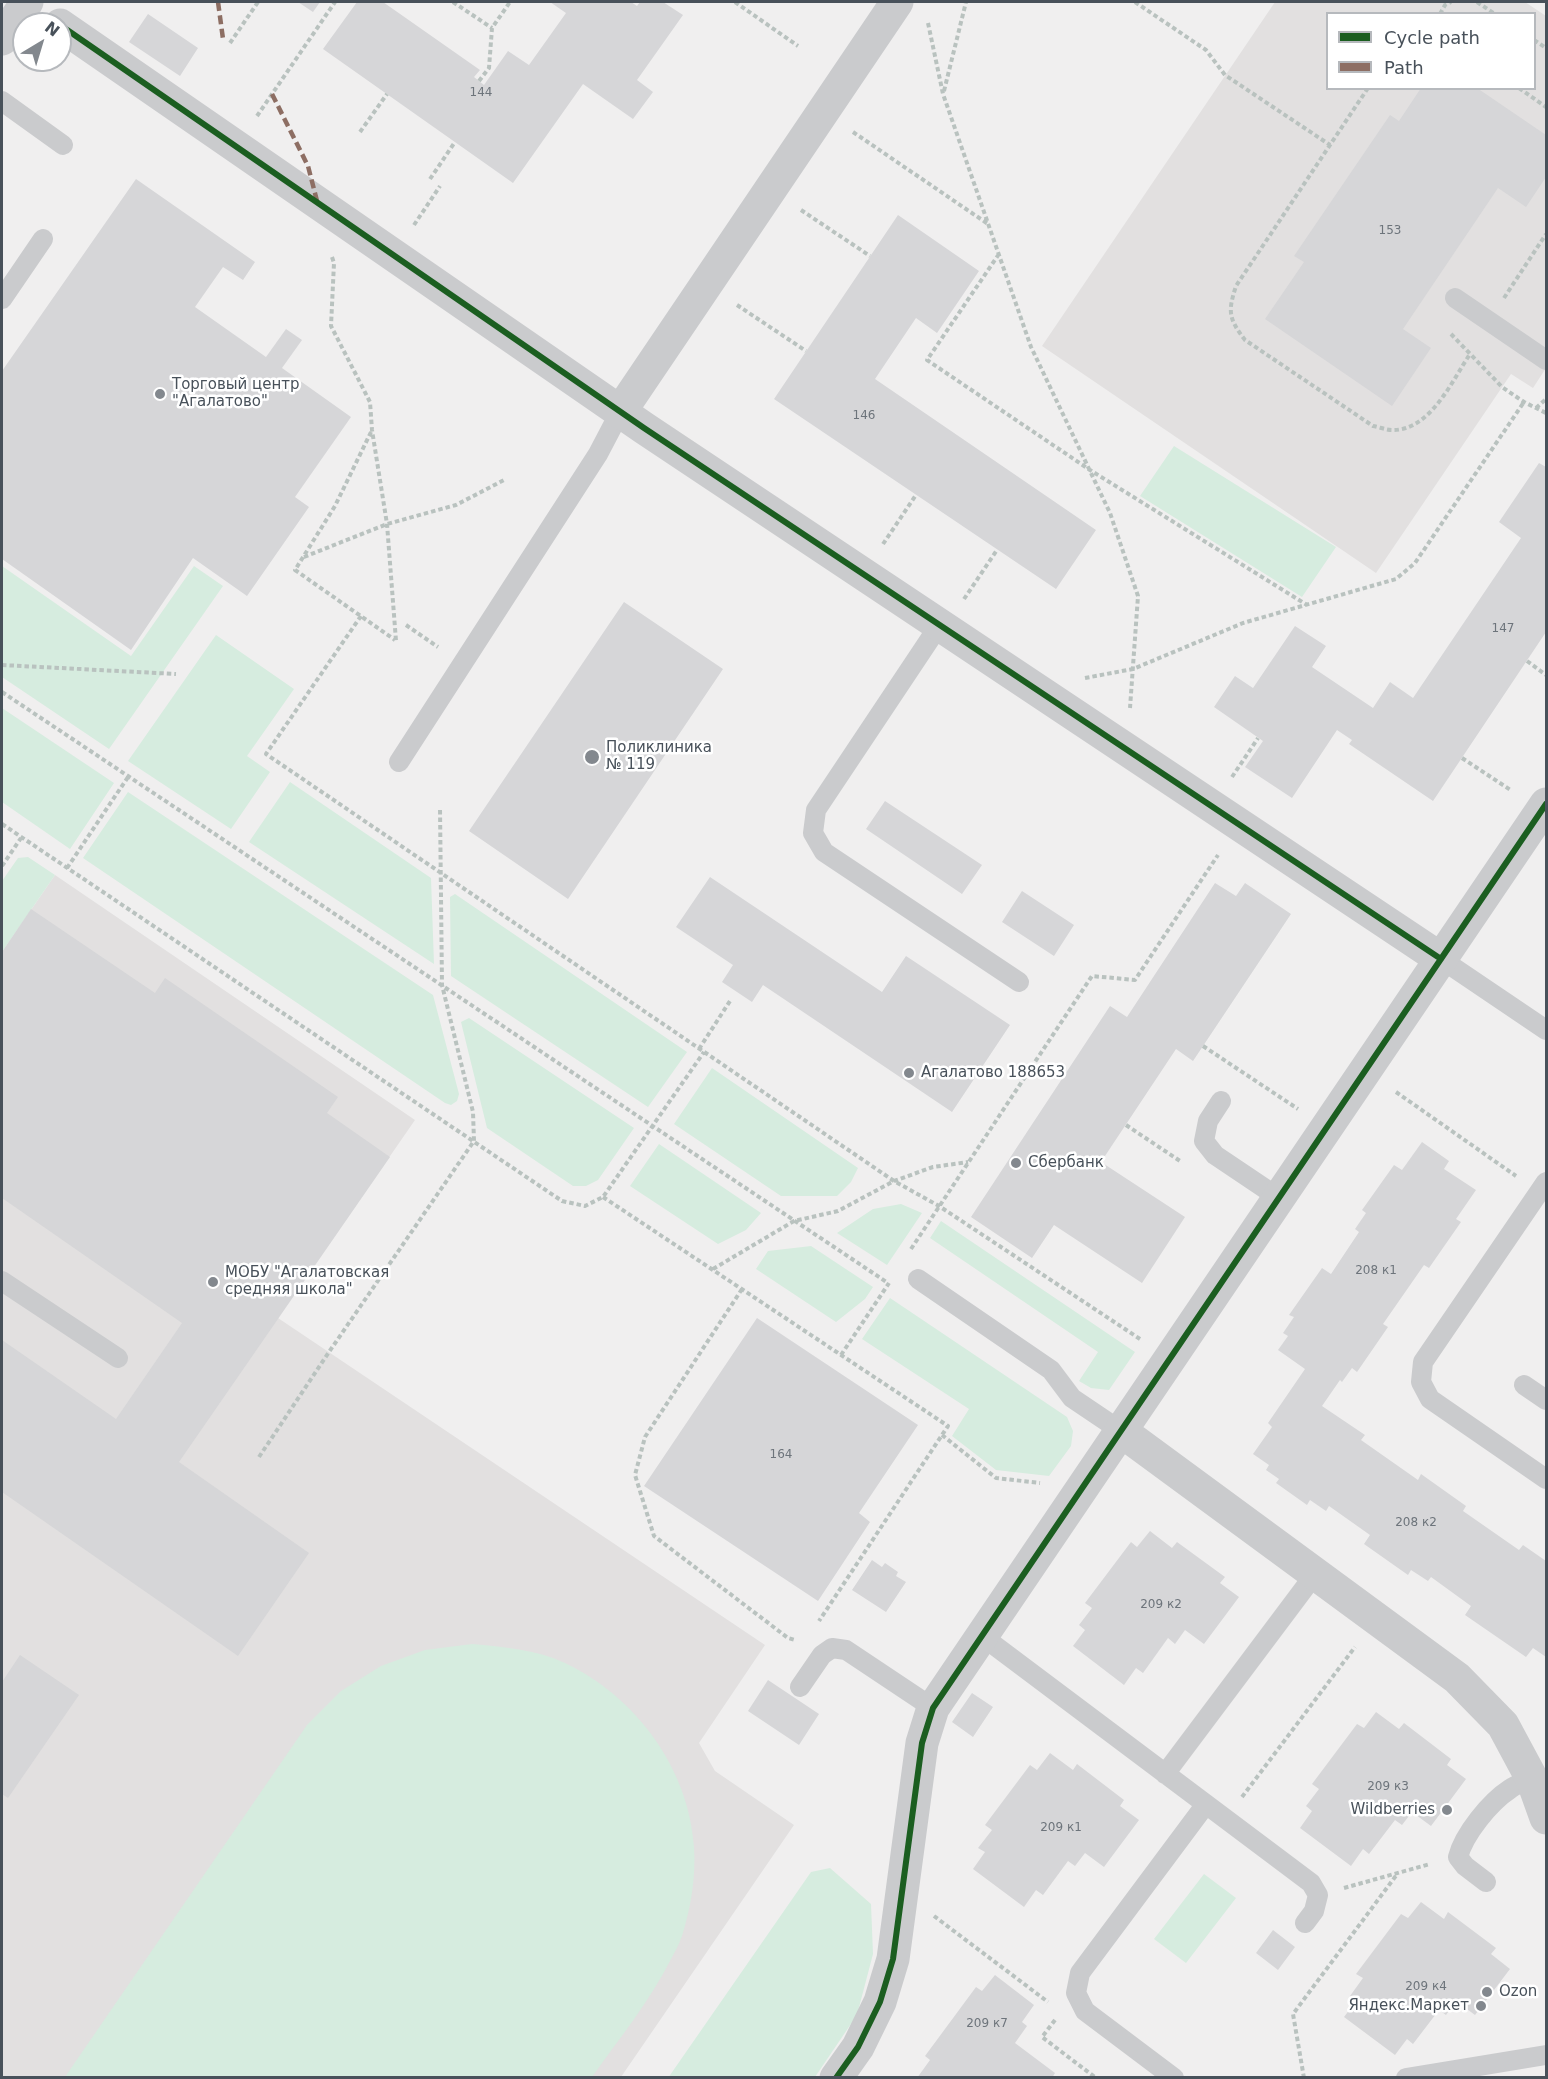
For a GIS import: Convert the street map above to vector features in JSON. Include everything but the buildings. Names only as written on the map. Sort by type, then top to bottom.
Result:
[{"type":"street","points":[[2,39],[27,2]]},
{"type":"street","points":[[32,2],[44,12]]},
{"type":"street","points":[[620,412],[897,2]]},
{"type":"street","points":[[72,33],[620,412],[949,616],[1239,823],[1442,958]]},
{"type":"street","points":[[838,2077],[858,2047],[880,2002],[893,1959],[922,1743],[933,1708],[1442,958],[1534,801]]},
{"type":"street","points":[[1120,1431],[1457,1678],[1503,1725],[1539,1774],[1546,1818]]},
{"type":"lane","points":[[2,101],[63,145]]},
{"type":"lane","points":[[2,299],[43,239]]},
{"type":"lane","points":[[1455,298],[1546,360]]},
{"type":"lane","points":[[399,762],[598,454],[620,412]]},
{"type":"lane","points":[[949,616],[816,810],[813,833],[824,852],[1019,982]]},
{"type":"lane","points":[[1442,958],[1546,1030]]},
{"type":"lane","points":[[1221,1101],[1208,1121],[1204,1141],[1215,1155],[1279,1197]]},
{"type":"lane","points":[[1543,1187],[1424,1362],[1421,1382],[1430,1399],[1546,1479]]},
{"type":"lane","points":[[918,1279],[1051,1370],[1072,1398],[1120,1431]]},
{"type":"lane","points":[[2,1281],[118,1359]]},
{"type":"lane","points":[[1524,1385],[1546,1400]]},
{"type":"lane","points":[[1165,1774],[1316,1574]]},
{"type":"lane","points":[[982,1636],[1311,1883],[1318,1895],[1314,1911],[1305,1923]]},
{"type":"lane","points":[[800,1686],[822,1654],[832,1648],[846,1650],[933,1708]]},
{"type":"lane","points":[[1486,1882],[1465,1866],[1458,1857],[1461,1845],[1494,1801],[1512,1787],[1539,1774]]},
{"type":"lane","points":[[1174,2078],[1085,2011],[1076,1993],[1080,1973],[1206,1804]]},
{"type":"lane","points":[[1406,2078],[1546,2055]]},
{"type":"path","points":[[230,43],[258,2]]},
{"type":"path","points":[[236,146],[335,2]]},
{"type":"path","points":[[453,2],[492,28]]},
{"type":"path","points":[[479,81],[489,68],[492,28],[510,2]]},
{"type":"path","points":[[735,2],[798,46]]},
{"type":"path","points":[[944,94],[966,2]]},
{"type":"path","points":[[1135,2],[1206,50],[1225,75],[1330,145]]},
{"type":"path","points":[[1477,2],[1492,12]]},
{"type":"path","points":[[927,22],[944,94],[1031,347],[1110,513],[1138,596],[1129,712]]},
{"type":"path","points":[[1367,90],[1236,286],[1229,305],[1234,325],[1245,340],[1373,426],[1391,430],[1412,426],[1428,416],[1470,354]]},
{"type":"path","points":[[1522,90],[1546,107]]},
{"type":"path","points":[[360,132],[387,94]]},
{"type":"path","points":[[850,131],[989,224]]},
{"type":"path","points":[[430,179],[455,142]]},
{"type":"path","points":[[393,255],[440,186]]},
{"type":"path","points":[[318,203],[334,263],[331,326],[370,402],[372,430],[387,524],[396,641],[295,570],[335,506],[372,430]]},
{"type":"path","points":[[798,207],[870,256]]},
{"type":"path","points":[[1488,321],[1546,234]]},
{"type":"path","points":[[999,255],[927,360],[1090,470],[1307,605]]},
{"type":"path","points":[[1455,298],[1446,329],[1502,387],[1546,413]]},
{"type":"path","points":[[734,302],[806,351]]},
{"type":"path","points":[[1536,408],[1546,399]]},
{"type":"path","points":[[1077,679],[1133,669],[1244,623],[1396,579],[1415,563],[1524,402]]},
{"type":"path","points":[[303,558],[387,524],[456,505],[506,479]]},
{"type":"path","points":[[883,544],[916,495]]},
{"type":"path","points":[[949,616],[997,550]]},
{"type":"path","points":[[361,615],[266,754],[894,1181],[939,1206],[1141,1339]]},
{"type":"path","points":[[406,625],[462,664]]},
{"type":"path","points":[[1527,661],[1546,675]]},
{"type":"path","points":[[2,665],[176,674]]},
{"type":"path","points":[[2,692],[889,1284]]},
{"type":"path","points":[[1225,786],[1258,738]]},
{"type":"path","points":[[1462,758],[1534,801]]},
{"type":"path","points":[[67,868],[128,777]]},
{"type":"path","points":[[259,1457],[474,1141],[473,1112],[442,985],[440,808]]},
{"type":"path","points":[[911,1250],[1092,976],[1136,980],[1239,823]]},
{"type":"path","points":[[2,824],[562,1201],[585,1206],[603,1197],[704,1052]]},
{"type":"path","points":[[2,866],[21,838]]},
{"type":"path","points":[[699,1049],[730,1001]]},
{"type":"path","points":[[1203,1046],[1307,1115]]},
{"type":"path","points":[[1396,1092],[1543,1187]]},
{"type":"path","points":[[712,1270],[794,1221],[838,1211],[894,1181],[933,1167],[969,1162]]},
{"type":"path","points":[[603,1197],[948,1426],[804,1643]]},
{"type":"path","points":[[841,1355],[894,1275]]},
{"type":"path","points":[[742,1289],[645,1437],[635,1475],[654,1536],[788,1638],[804,1643],[822,1654]]},
{"type":"path","points":[[942,1435],[996,1478],[1044,1483],[1072,1502]]},
{"type":"path","points":[[1226,1819],[1356,1645]]},
{"type":"path","points":[[1318,1895],[1458,1857]]},
{"type":"path","points":[[1304,2078],[1293,2014],[1398,1873]]},
{"type":"path","points":[[931,1914],[1061,2012]]},
{"type":"path","points":[[1076,1993],[1042,2037],[1096,2078]]},
{"type":"shaded area","points":[[1275,2],[1525,2],[1546,16],[1546,368],[1533,388],[1511,374],[1376,573],[1042,346]]},
{"type":"shaded area","points":[[55,875],[415,1120],[278,1318],[765,1645],[699,1743],[715,1771],[794,1825],[621,2077],[2,2078],[2,952]]},
{"type":"green space","points":[[1174,446],[1336,547],[1302,597],[1140,496]]},
{"type":"green space","points":[[2,566],[131,656],[194,566],[223,586],[109,749],[2,677]]},
{"type":"green space","points":[[216,635],[294,689],[247,756],[270,772],[231,829],[128,761]]},
{"type":"green space","points":[[2,708],[114,783],[70,849],[2,802]]},
{"type":"green space","points":[[290,782],[431,878],[434,964],[249,842]]},
{"type":"green space","points":[[128,792],[433,995],[459,1094],[457,1101],[451,1105],[445,1103],[83,858]]},
{"type":"green space","points":[[28,857],[55,875],[2,952],[2,881],[18,858]]},
{"type":"green space","points":[[455,894],[687,1052],[648,1107],[451,976],[450,897]]},
{"type":"green space","points":[[469,1018],[634,1128],[598,1180],[586,1186],[573,1186],[487,1128],[461,1022]]},
{"type":"green space","points":[[712,1068],[858,1168],[851,1182],[837,1196],[781,1196],[674,1124]]},
{"type":"green space","points":[[659,1144],[761,1213],[746,1230],[718,1244],[630,1186]]},
{"type":"green space","points":[[901,1204],[922,1213],[887,1265],[837,1233],[873,1209]]},
{"type":"green space","points":[[941,1221],[1135,1352],[1109,1390],[1091,1388],[1079,1381],[1098,1352],[930,1238]]},
{"type":"green space","points":[[811,1246],[873,1287],[865,1299],[836,1322],[756,1269],[768,1251]]},
{"type":"green space","points":[[890,1298],[1067,1417],[1073,1431],[1071,1446],[1049,1476],[996,1470],[952,1436],[969,1409],[862,1339]]},
{"type":"green space","points":[[472,1644],[519,1649],[554,1658],[590,1677],[614,1695],[654,1738],[682,1790],[690,1818],[694,1847],[693,1881],[681,1939],[653,1991],[592,2077],[65,2077],[307,1725],[341,1691],[381,1666],[425,1650]]},
{"type":"green space","points":[[830,1868],[871,1904],[873,1954],[857,2015],[815,2077],[668,2078],[811,1872]]},
{"type":"green space","points":[[1204,1874],[1236,1898],[1186,1963],[1154,1939]]},
{"type":"marked path","points":[[218,2],[223,39]]},
{"type":"marked path","points":[[272,94],[308,166],[317,201]]},
{"type":"cycle path","points":[[72,33],[644,428],[1441,959]]},
{"type":"cycle path","points":[[836,2078],[858,2047],[880,2002],[893,1959],[922,1743],[933,1708],[1546,804]]},
{"type":"place","name":"Торговый центр \"Агалатово\"","points":[[160,394]]},
{"type":"place","name":"Поликлиника № 119","points":[[592,757]]},
{"type":"place","name":"Агалатово 188653","points":[[909,1073]]},
{"type":"place","name":"Сбербанк","points":[[1016,1163]]},
{"type":"place","name":"МОБУ \"Агалатовская средняя школа\"","points":[[213,1282]]},
{"type":"place","name":"Wildberries","points":[[1447,1810]]},
{"type":"place","name":"Ozon","points":[[1487,1992]]},
{"type":"place","name":"Яндекс.Маркет","points":[[1481,2006]]}]
